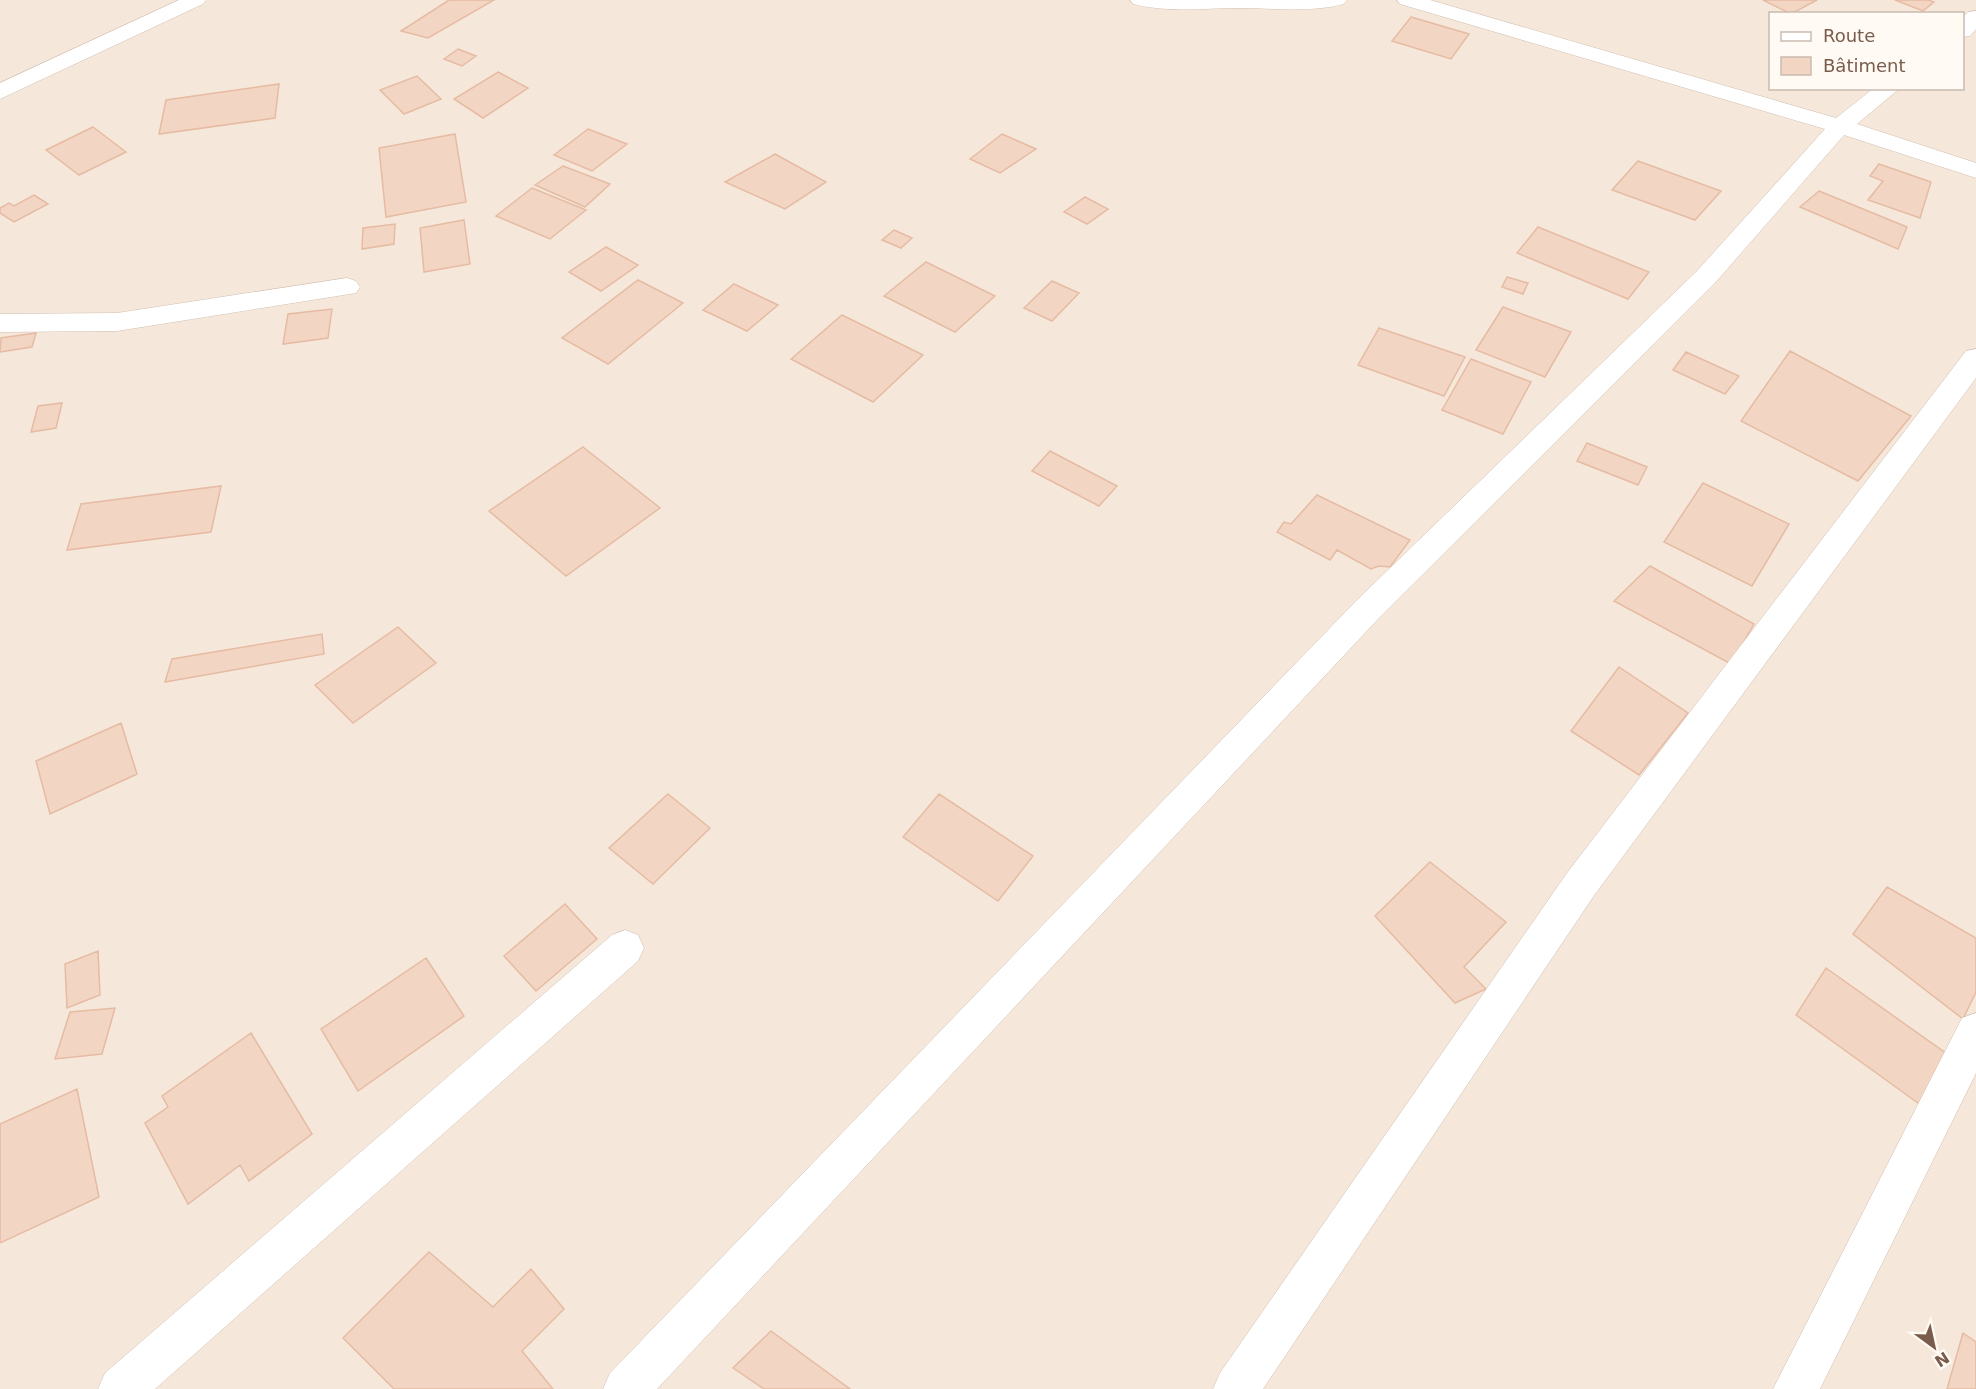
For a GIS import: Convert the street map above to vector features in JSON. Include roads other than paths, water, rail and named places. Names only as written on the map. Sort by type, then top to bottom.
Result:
[{"type":"street","points":[[0,92],[196,0]]},
{"type":"street","points":[[1140,0],[1170,6],[1237,2],[1286,4],[1337,0]]},
{"type":"street","points":[[1407,0],[1840,126],[1976,171]]},
{"type":"street","points":[[1964,30],[1976,17]]},
{"type":"street","points":[[626,1389],[1367,610],[1706,277],[1840,126],[1886,90]]},
{"type":"street","points":[[0,323],[117,322],[348,287]]},
{"type":"street","points":[[1236,1389],[1580,885],[1976,358]]},
{"type":"street","points":[[121,1389],[625,948]]},
{"type":"street","points":[[1796,1389],[1976,1032]]}]
